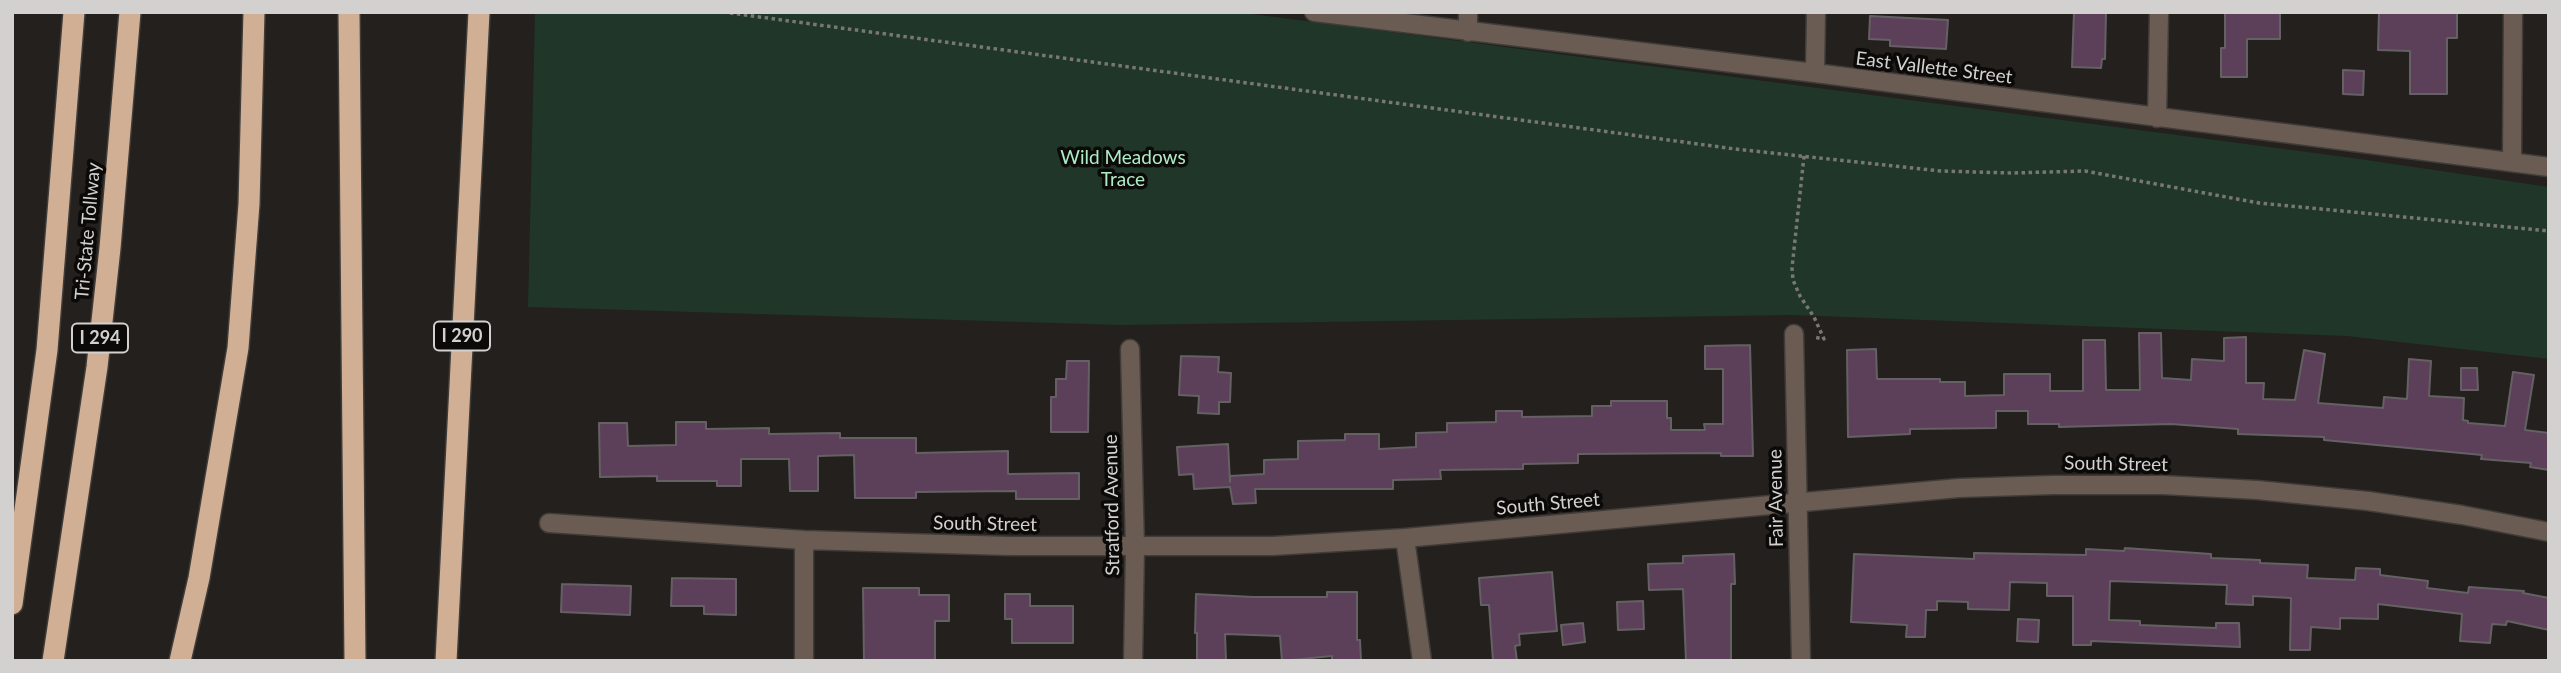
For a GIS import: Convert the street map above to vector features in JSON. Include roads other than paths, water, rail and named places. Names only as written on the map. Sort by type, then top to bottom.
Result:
[{"type":"highway","name":"Tri-State Tollway","points":[[12,604],[47,350],[74,12]]},
{"type":"highway","name":"Tri-State Tollway","points":[[53,661],[98,354],[130,12]]},
{"type":"highway","points":[[180,661],[199,578],[238,348],[250,204],[254,12]]},
{"type":"highway","points":[[349,12],[355,661]]},
{"type":"highway","name":"I 290","points":[[446,661],[479,12]]},
{"type":"street","name":"East Vallette Street","points":[[1314,12],[2549,167]]},
{"type":"street","points":[[1468,12],[1468,32]]},
{"type":"street","points":[[1815,73],[1816,12]]},
{"type":"street","points":[[2157,118],[2159,12]]},
{"type":"street","points":[[2512,162],[2513,12]]},
{"type":"street","name":"Fair Avenue","points":[[1794,334],[1801,661]]},
{"type":"street","name":"Stratford Avenue","points":[[1130,349],[1135,548],[1133,661]]},
{"type":"street","name":"South Street","points":[[549,523],[804,540],[1135,548],[1273,546],[1405,538],[1959,488],[2162,485],[2368,501],[2549,532]]},
{"type":"street","points":[[1405,538],[1422,661]]},
{"type":"street","points":[[804,540],[804,661]]},
{"type":"park label","name":"Wild Meadows Trace","points":[[1123,169]]}]
